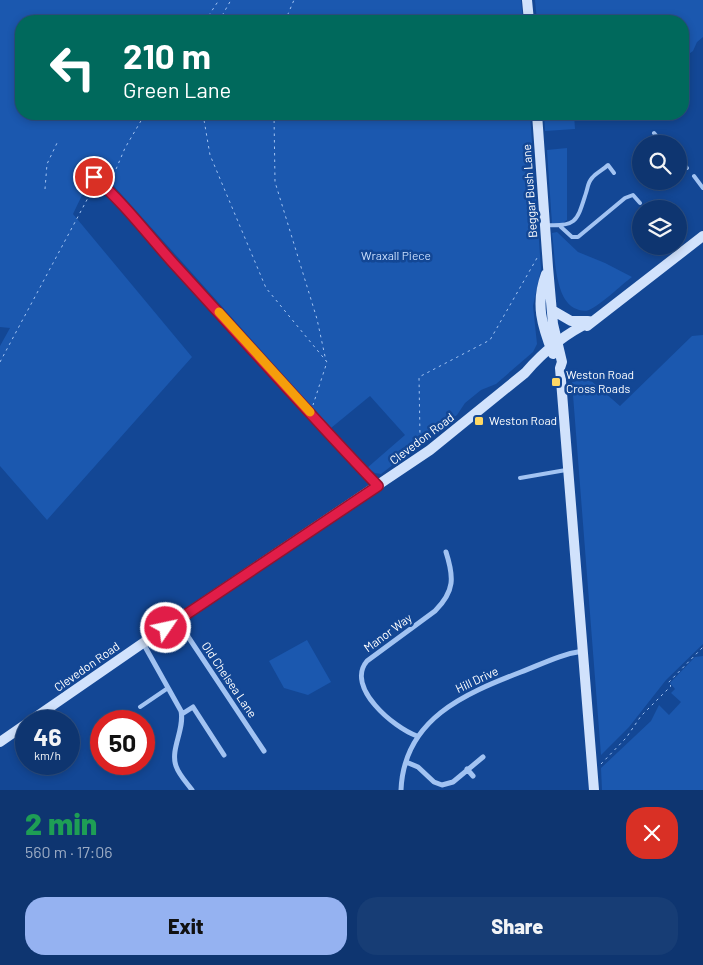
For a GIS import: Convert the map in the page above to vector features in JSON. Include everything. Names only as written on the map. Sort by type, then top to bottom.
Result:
[{"type":"main road","points":[[527,0],[528,15]]},
{"type":"main road","name":"Beggar Bush Lane","points":[[537,120],[555,349]]},
{"type":"main road","name":"Clevedon Road","points":[[46,710],[430,450],[525,373],[539,366],[575,329],[592,321],[703,236]]},
{"type":"main road","name":"Beggar Bush Lane","points":[[548,267],[539,308],[555,349]]},
{"type":"main road","points":[[552,310],[571,321],[592,321]]},
{"type":"main road","points":[[555,349],[560,368],[594,790]]},
{"type":"main road","points":[[0,742],[15,732]]},
{"type":"street","points":[[94,177],[108,189],[158,247],[340,447],[378,486]]},
{"type":"street","name":"Manor Way","points":[[417,736],[399,727],[372,700],[363,686],[360,672],[367,661],[435,611],[445,601],[451,586],[452,576],[452,561],[446,552]]},
{"type":"street","name":"Old Chelsea Lane","points":[[177,620],[264,751]]},
{"type":"street","points":[[143,643],[182,714],[175,762],[179,772],[192,790]]},
{"type":"street","name":"Hill Drive","points":[[402,790],[406,762],[417,736],[456,700],[473,691],[564,654],[583,652]]},
{"type":"street","points":[[182,714],[193,707],[224,755]]},
{"type":"street","points":[[406,762],[418,767],[434,782],[442,785],[449,784],[483,757]]},
{"type":"street","points":[[467,769],[473,776]]},
{"type":"lane","points":[[545,225],[559,226],[569,224],[579,214],[588,184],[592,178],[608,165],[614,173]]},
{"type":"lane","points":[[694,176],[703,188]]},
{"type":"lane","points":[[559,226],[572,237],[578,237],[625,198],[633,195],[637,200]]},
{"type":"lane","points":[[520,478],[569,470]]},
{"type":"lane","points":[[140,706],[168,688]]},
{"type":"path","points":[[209,15],[219,0]]},
{"type":"path","points":[[222,15],[231,0]]},
{"type":"path","points":[[288,15],[294,0]]},
{"type":"path","points":[[108,189],[124,148],[141,120]]},
{"type":"path","points":[[204,120],[210,155],[266,288],[327,362]]},
{"type":"path","points":[[274,120],[275,182],[317,319],[327,362],[311,413]]},
{"type":"path","points":[[45,189],[47,164],[58,141]]},
{"type":"path","points":[[0,362],[89,196],[102,184]]},
{"type":"path","points":[[430,450],[420,437],[419,376],[490,340],[537,258]]},
{"type":"path","points":[[592,771],[604,762],[626,738],[641,716],[670,686],[668,683],[703,647]]},
{"type":"green space","name":"Wraxall Piece","points":[[0,0],[521,0],[522,15],[15,15],[15,120],[530,120],[541,269],[533,306],[537,344],[533,352],[496,384],[481,390],[465,403],[457,415],[381,474],[367,468],[405,435],[370,396],[331,428],[96,166],[73,214],[192,357],[47,520],[0,466],[0,346],[10,328],[0,327]]},
{"type":"green space","points":[[535,0],[703,0],[703,37],[689,54],[689,15],[536,15]]},
{"type":"green space","points":[[544,120],[574,120],[575,129],[545,131]]},
{"type":"green space","points":[[567,148],[567,220],[563,223],[552,224],[547,150]]},
{"type":"green space","points":[[557,232],[578,252],[632,277],[589,310],[583,311],[574,308],[567,302],[559,285],[552,233]]},
{"type":"green space","points":[[703,335],[703,644],[666,680],[629,727],[601,755],[572,382],[589,379],[620,406],[692,336]]},
{"type":"green space","points":[[307,640],[331,682],[308,695],[284,688],[269,661]]},
{"type":"green space","points":[[703,656],[703,790],[602,790],[601,768],[651,721],[659,705],[669,715],[681,702],[671,693],[675,689],[670,683],[695,657]]},
{"type":"slow traffic","points":[[219,312],[310,412]]},
{"type":"place","name":"Weston Road Cross Roads","points":[[556,382]]},
{"type":"place","name":"Weston Road","points":[[479,421]]},
{"type":"route","points":[[94,177],[108,189],[158,247],[340,447],[378,486],[166,628]]}]
